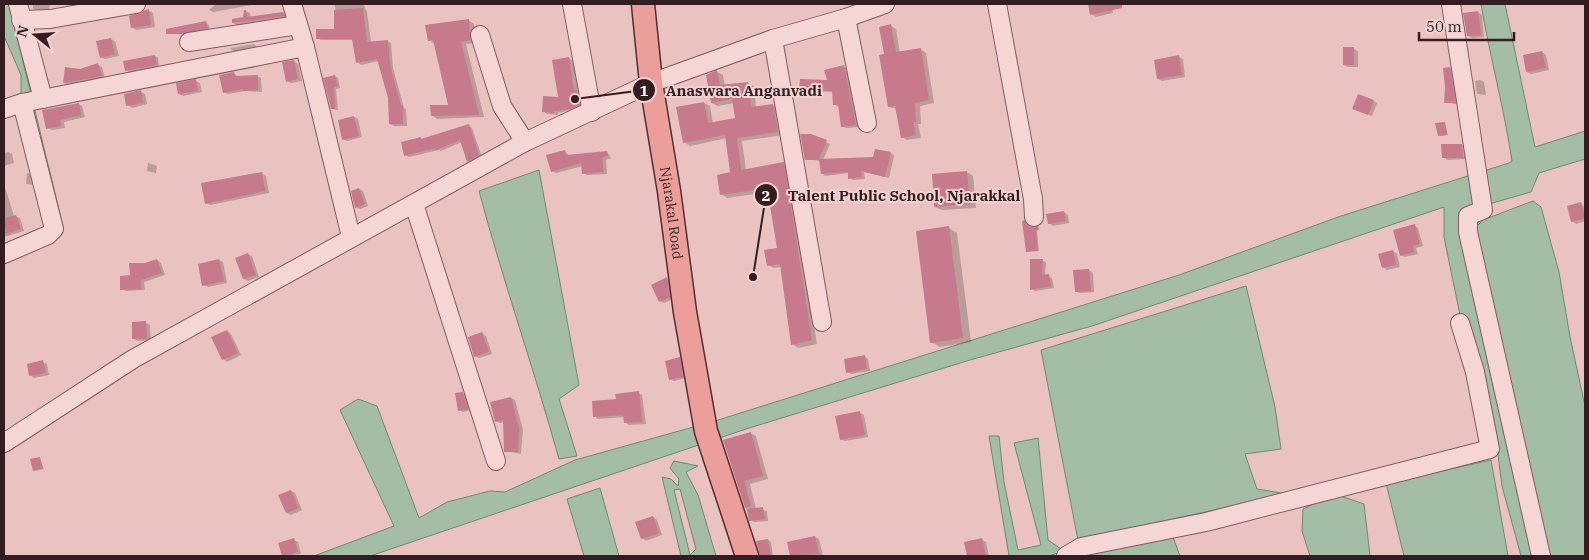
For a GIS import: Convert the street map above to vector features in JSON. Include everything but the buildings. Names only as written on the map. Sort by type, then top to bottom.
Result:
[{"type":"main road","name":"Njarakal Road","points":[[643,4],[651,83],[685,312],[705,422],[747,556]]},
{"type":"street","points":[[4,254],[48,235],[54,229],[19,12],[50,20],[136,4]]},
{"type":"street","points":[[292,4],[305,47],[351,237]]},
{"type":"street","points":[[572,4],[592,112]]},
{"type":"street","points":[[4,443],[133,359],[525,142],[651,83],[773,39],[846,18],[885,4]]},
{"type":"street","points":[[997,4],[1033,199],[1034,217]]},
{"type":"street","points":[[1451,4],[1483,210],[1468,216],[1468,232],[1542,556]]},
{"type":"street","points":[[846,18],[867,123]]},
{"type":"street","points":[[189,42],[298,25]]},
{"type":"street","points":[[480,35],[502,106],[525,142]]},
{"type":"street","points":[[773,39],[822,322]]},
{"type":"street","points":[[4,109],[34,101],[305,47]]},
{"type":"street","points":[[414,204],[496,460]]},
{"type":"street","points":[[1066,556],[1081,547],[1206,522],[1490,449],[1475,372],[1460,323]]},
{"type":"shaded area","points":[[4,4],[9,4],[63,226],[58,232],[21,92],[21,75],[4,36]]},
{"type":"shaded area","points":[[1481,4],[1505,4],[1535,147],[1585,131],[1585,159],[1539,173],[1531,192],[1468,210],[1537,556],[1521,556],[1502,486],[1496,439],[1460,315],[1444,237],[1444,207],[1092,326],[970,360],[746,429],[370,556],[314,556],[394,526],[340,410],[358,399],[377,406],[419,518],[447,502],[490,491],[505,492],[575,460],[715,421],[1179,275],[1341,216],[1509,163],[1512,161],[1509,141]]},
{"type":"shaded area","points":[[539,170],[579,385],[559,399],[577,456],[559,459],[479,191]]},
{"type":"shaded area","points":[[1533,201],[1541,207],[1559,272],[1570,337],[1585,406],[1585,556],[1542,556],[1474,229],[1483,220]]},
{"type":"shaded area","points":[[1246,286],[1275,407],[1281,449],[1245,454],[1257,489],[1287,494],[1078,540],[1041,350]]},
{"type":"shaded area","points":[[989,436],[999,436],[1004,482],[1018,550],[1041,545],[1014,443],[1038,438],[1048,540],[1064,551],[1049,556],[1009,556]]},
{"type":"shaded area","points":[[1491,460],[1508,556],[1404,556],[1386,483]]},
{"type":"shaded area","points":[[674,461],[698,466],[686,472],[698,495],[716,556],[681,556],[662,477],[671,479],[678,486],[679,479],[670,468]],"holes":[[[680,489],[696,549],[690,555],[674,490]]]},
{"type":"shaded area","points":[[600,488],[619,556],[584,556],[567,499]]},
{"type":"shaded area","points":[[1335,494],[1364,504],[1370,556],[1310,556],[1302,531],[1303,509]]},
{"type":"shaded area","points":[[1173,537],[1180,556],[1079,556]]},
{"type":"place","name":"Anaswara Anganvadi","points":[[575,99]]},
{"type":"place","name":"Talent Public School, Njarakkal","points":[[753,277]]}]
